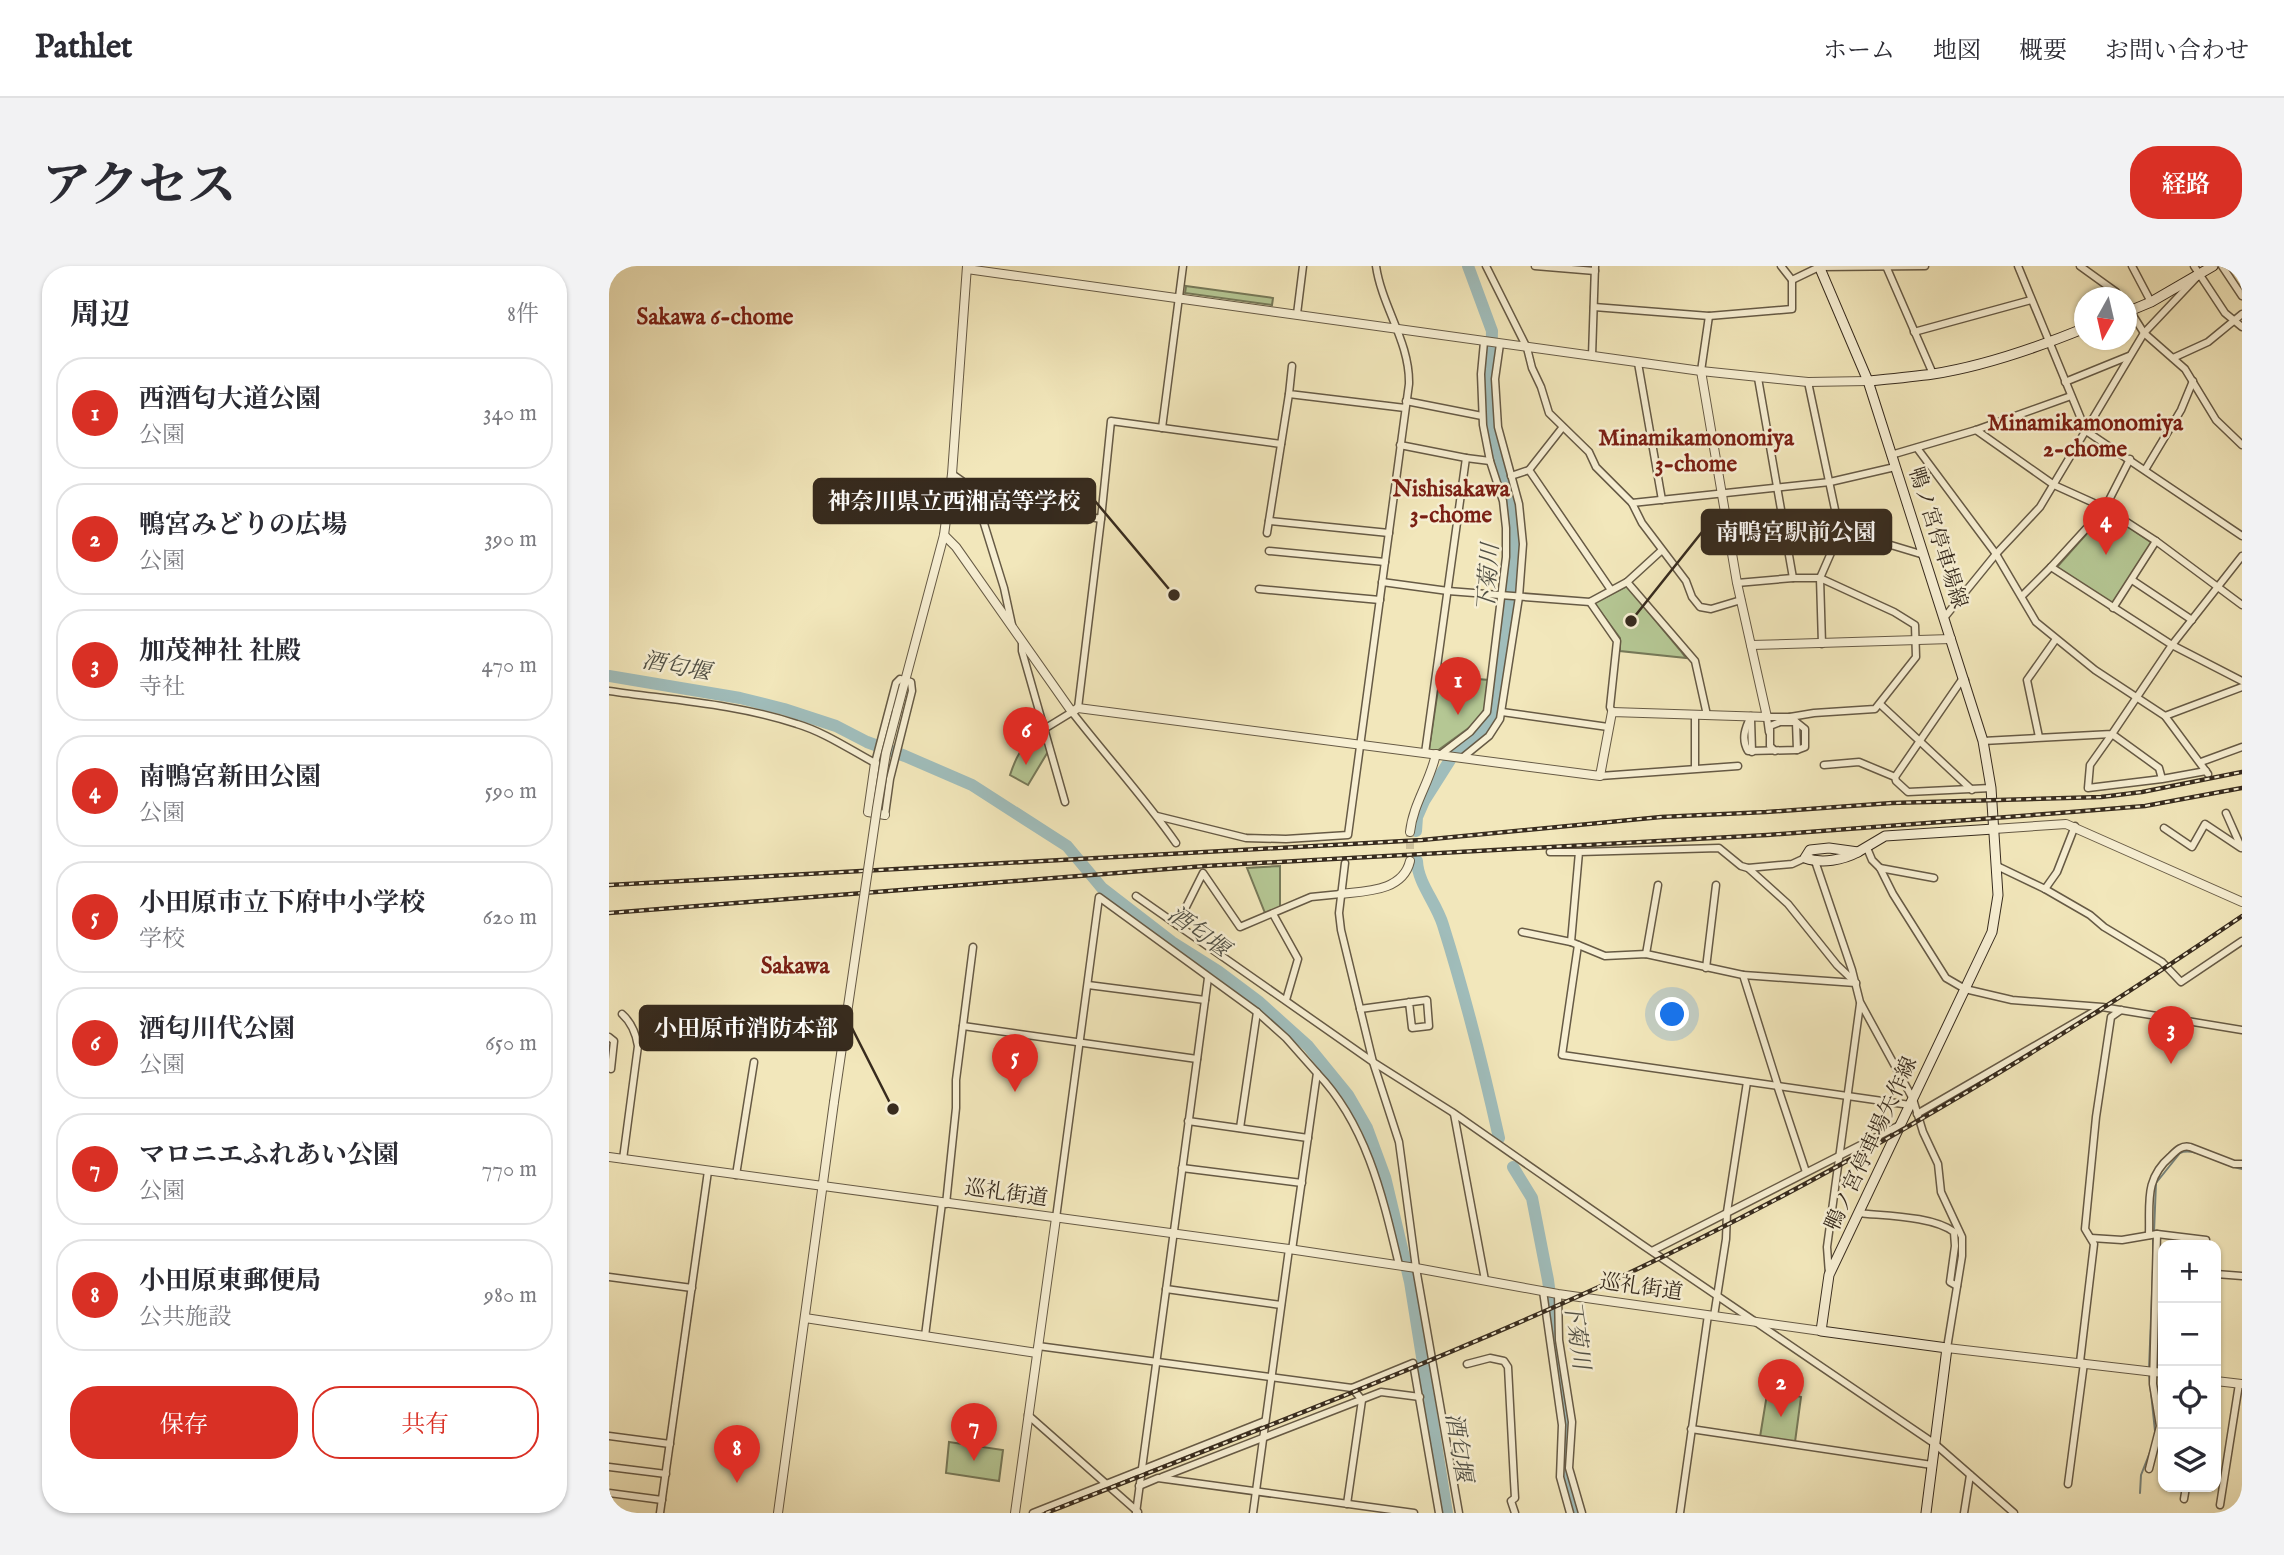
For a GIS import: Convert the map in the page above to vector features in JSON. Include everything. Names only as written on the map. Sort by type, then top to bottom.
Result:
[{"type":"main road","points":[[2137,306],[2151,302],[2197,270],[2213,266]]},
{"type":"main road","name":"鴨ノ宮停車場線","points":[[1819,267],[1868,381],[1965,680],[1983,741],[1991,788],[1994,829]]},
{"type":"main road","points":[[1868,381],[1933,374],[1977,365],[2074,332]]},
{"type":"main road","points":[[1810,860],[1842,859],[1885,836],[1994,829]]},
{"type":"main road","name":"鴨ノ宮停車場矢作線","points":[[1821,1331],[1829,1275],[1992,932],[1998,895],[1994,829]]},
{"type":"main road","points":[[1821,1331],[1947,1348],[1926,1513]]},
{"type":"street","points":[[1162,428],[1184,266]]},
{"type":"street","points":[[1297,314],[1303,266]]},
{"type":"street","points":[[1157,816],[1246,838],[1286,839],[1348,835],[1409,368],[1378,282],[1376,266]]},
{"type":"street","points":[[1486,266],[1527,348],[1549,413],[1588,452],[1596,467],[1632,503],[1642,523],[1686,581],[1692,597],[1700,607],[1711,609],[1741,600]]},
{"type":"street","points":[[1535,266],[1595,268],[1592,356]]},
{"type":"street","points":[[1781,266],[1792,280]]},
{"type":"street","points":[[1594,307],[1709,316],[1792,309],[1792,280],[1819,267],[1925,266]]},
{"type":"street","points":[[2018,266],[2086,431],[2242,536]]},
{"type":"street","points":[[2080,266],[2109,287]]},
{"type":"street","points":[[2132,266],[2151,302]]},
{"type":"street","points":[[2222,266],[2242,296]]},
{"type":"street","points":[[778,1513],[821,1187],[877,807],[897,711],[944,535],[952,474],[967,267],[1701,371],[1808,382],[1868,381]]},
{"type":"street","points":[[1886,267],[1933,374]]},
{"type":"street","points":[[1944,618],[1996,554],[2040,507],[2144,333],[2197,270],[2225,313],[2242,327]]},
{"type":"street","points":[[1914,332],[2031,300]]},
{"type":"street","points":[[2173,358],[2208,342],[2242,314]]},
{"type":"street","points":[[1709,316],[1701,371],[1737,583],[1767,717],[1770,746],[1775,751]]},
{"type":"street","points":[[2137,323],[2144,333],[2185,369],[2216,420],[2242,444]]},
{"type":"street","points":[[1410,832],[1412,816],[1440,755],[1470,732],[1487,712],[1506,557],[1506,528],[1503,501],[1490,461],[1482,416],[1481,374],[1485,342]]},
{"type":"street","points":[[1461,758],[1489,736],[1502,712],[1519,597],[1522,525],[1499,427],[1495,379],[1499,344]]},
{"type":"street","points":[[2065,382],[2131,355]]},
{"type":"street","points":[[1638,363],[1663,500]]},
{"type":"street","points":[[1267,533],[1292,366]]},
{"type":"street","points":[[1758,378],[1793,578]]},
{"type":"street","points":[[2145,470],[2181,410],[2193,381]]},
{"type":"street","points":[[1808,382],[1841,530],[1820,578],[1822,644]]},
{"type":"street","points":[[1289,394],[1406,405],[1482,416]]},
{"type":"street","points":[[1891,455],[1976,430],[2071,396]]},
{"type":"street","points":[[1075,710],[1101,519],[1111,421],[1282,444]]},
{"type":"street","points":[[1511,476],[1529,470],[1562,428]]},
{"type":"street","points":[[1976,430],[2054,485],[2105,508],[2156,541],[2242,605]]},
{"type":"street","points":[[1400,445],[1490,461]]},
{"type":"street","points":[[1917,448],[1996,554],[2036,622],[2095,670],[2137,698],[2165,716],[2207,772],[2088,788],[2090,765],[2137,698],[2172,645],[2242,556]]},
{"type":"street","points":[[1425,752],[1465,458]]},
{"type":"street","points":[[2022,596],[2105,508],[2130,460]]},
{"type":"street","points":[[1632,503],[1830,482],[1895,467]]},
{"type":"street","points":[[1529,470],[1551,506],[1611,590]]},
{"type":"street","points":[[952,474],[962,481],[977,501],[1004,588],[1012,625]]},
{"type":"street","points":[[977,501],[1101,519]]},
{"type":"street","points":[[1269,521],[1389,533]]},
{"type":"street","points":[[1841,530],[1924,555]]},
{"type":"street","points":[[944,535],[957,547],[1115,767],[1176,843]]},
{"type":"street","points":[[2113,608],[2156,541]]},
{"type":"street","points":[[1382,582],[1448,591],[1590,602],[1627,582],[1662,550]]},
{"type":"street","points":[[1269,551],[1385,562]]},
{"type":"street","points":[[2051,566],[2172,645],[2242,681]]},
{"type":"street","points":[[1612,712],[1790,717],[1875,709],[1881,705],[1916,657],[1915,625],[1894,612],[1820,578],[1737,583]]},
{"type":"street","points":[[2132,580],[2192,620]]},
{"type":"street","points":[[1627,582],[1695,661],[1707,715]]},
{"type":"street","points":[[1259,589],[1380,600]]},
{"type":"street","points":[[1590,602],[1617,640],[1610,707],[1612,712],[1601,776]]},
{"type":"street","points":[[1021,637],[1022,651],[1065,802]]},
{"type":"street","points":[[1751,645],[1951,639]]},
{"type":"street","points":[[2039,737],[2027,680],[2056,639]]},
{"type":"street","points":[[900,679],[906,679],[911,682],[912,691],[890,779],[885,815],[867,812],[875,763],[896,683],[900,679]]},
{"type":"street","points":[[1895,776],[1961,681],[1965,680]]},
{"type":"street","points":[[2165,716],[2242,687]]},
{"type":"street","points":[[609,691],[771,716],[818,732],[875,763]]},
{"type":"street","points":[[1881,705],[1972,790]]},
{"type":"street","points":[[1023,742],[1075,710],[1361,743],[1601,776],[1738,766]]},
{"type":"street","points":[[1502,712],[1608,727]]},
{"type":"street","points":[[1751,716],[1752,752],[1797,750],[1805,747],[1805,729],[1814,713]]},
{"type":"street","points":[[1695,715],[1695,768]]},
{"type":"street","points":[[1790,717],[1796,722],[1797,750]]},
{"type":"street","points":[[1769,732],[1773,723],[1796,722],[1802,724],[1805,729]]},
{"type":"street","points":[[1983,741],[2112,734],[2159,768],[2162,779]]},
{"type":"street","points":[[2201,762],[2242,747]]},
{"type":"street","points":[[1823,765],[1860,762],[1895,776]]},
{"type":"street","points":[[1895,776],[1896,781],[1908,792],[1991,788]]},
{"type":"street","points":[[2226,813],[2242,849]]},
{"type":"street","points":[[1994,829],[2066,824],[2075,826],[2242,902]]},
{"type":"street","points":[[2164,828],[2192,847],[2205,824],[2242,849]]},
{"type":"street","points":[[2045,889],[2057,872],[2075,826]]},
{"type":"street","points":[[1550,852],[1719,848],[1741,866],[1748,868],[1810,860],[1856,983],[1860,1002],[1917,1114],[1938,1164],[1941,1192],[1962,1237],[1947,1348],[2158,1373]]},
{"type":"street","points":[[1863,850],[1880,868],[1893,894],[1946,978],[1965,989],[1999,998],[2102,1006],[2242,1030]]},
{"type":"street","points":[[1579,852],[1575,943],[1562,1055],[1848,1096],[1911,1102]]},
{"type":"street","points":[[1177,925],[1203,873],[1240,927],[1311,897],[1390,886],[1408,871],[1410,861]]},
{"type":"street","points":[[1345,863],[1339,913],[1341,930],[1373,1062],[1399,1142],[1416,1268],[1459,1513]]},
{"type":"street","points":[[1997,866],[2090,915],[2104,927],[2162,962],[2181,982],[2242,941]]},
{"type":"street","points":[[1748,868],[1787,904],[1856,983]]},
{"type":"street","points":[[1880,868],[1934,878]]},
{"type":"street","points":[[1646,954],[1658,885]]},
{"type":"street","points":[[1706,968],[1716,886]]},
{"type":"street","points":[[1136,895],[1373,1062],[1454,1114],[1935,1444],[2014,1513]]},
{"type":"street","points":[[1015,1513],[1099,897],[1257,1012],[1286,1038],[1329,1085],[1360,1135],[1382,1195],[1399,1265]]},
{"type":"street","points":[[1273,914],[1299,959],[1286,1000]]},
{"type":"street","points":[[1522,932],[1575,943],[1605,956],[1646,954],[1743,975],[1856,983]]},
{"type":"street","points":[[925,1336],[944,1203],[955,1108],[955,1080],[973,947]]},
{"type":"street","points":[[1743,975],[1806,1172]]},
{"type":"street","points":[[1137,1512],[1208,978]]},
{"type":"street","points":[[1088,985],[1205,1000]]},
{"type":"street","points":[[1360,1009],[1409,1002],[1427,1000],[1429,1026],[1412,1028],[1409,1002]]},
{"type":"street","points":[[1829,1275],[1827,1247],[1860,1002]]},
{"type":"street","points":[[1917,1114],[2102,1006]]},
{"type":"street","points":[[2068,1484],[2095,1244],[2085,1229],[2096,1117],[2111,1017],[2121,1010]]},
{"type":"street","points":[[1240,1128],[1257,1012]]},
{"type":"street","points":[[622,1014],[628,1019],[637,1037],[638,1046],[623,1159]]},
{"type":"street","points":[[963,1026],[1197,1059]]},
{"type":"street","points":[[609,1037],[614,1041],[611,1069],[609,1068]]},
{"type":"street","points":[[736,1175],[754,1062]]},
{"type":"street","points":[[1253,1513],[1317,1073]]},
{"type":"street","points":[[1680,1513],[1691,1429],[1727,1240],[1727,1212],[1747,1082]]},
{"type":"street","points":[[1454,1114],[1485,1280]]},
{"type":"street","points":[[1188,1121],[1308,1138]]},
{"type":"street","points":[[1652,1251],[1900,1125]]},
{"type":"street","points":[[2149,1235],[2151,1180],[2177,1150],[2190,1147],[2235,1164],[2242,1164]]},
{"type":"street","name":"巡礼街道","points":[[609,1157],[1399,1265],[1550,1293],[1821,1331]]},
{"type":"street","points":[[1182,1167],[1302,1183]]},
{"type":"street","points":[[660,1513],[708,1171]]},
{"type":"street","points":[[1858,1213],[1934,1223],[1954,1232],[1955,1246],[1950,1282],[1957,1286]]},
{"type":"street","points":[[2091,1238],[2122,1240],[2157,1234],[2206,1240]]},
{"type":"street","points":[[2157,1234],[2153,1353],[2158,1370]]},
{"type":"street","points":[[2221,1274],[2242,1276]]},
{"type":"street","points":[[609,1277],[692,1288]]},
{"type":"street","points":[[1166,1289],[1282,1305]]},
{"type":"street","points":[[1550,1293],[1562,1425],[1560,1477],[1570,1513]]},
{"type":"street","points":[[1550,1293],[1572,1422],[1569,1468],[1582,1513]]},
{"type":"street","points":[[805,1318],[925,1336],[1353,1388],[1413,1363],[1439,1513]]},
{"type":"street","points":[[1467,1364],[1490,1358],[1504,1361],[1508,1367],[1514,1481],[1514,1498],[1511,1501],[1515,1513]]},
{"type":"street","points":[[2158,1375],[2153,1384],[2158,1414]]},
{"type":"street","points":[[2220,1505],[2240,1384],[2221,1382]]},
{"type":"street","points":[[1347,1504],[1362,1400],[1353,1388]]},
{"type":"street","points":[[1139,1486],[1381,1392],[1420,1397]]},
{"type":"street","points":[[1028,1415],[1137,1512]]},
{"type":"street","points":[[1033,1513],[1265,1422]]},
{"type":"street","points":[[1691,1429],[1932,1465]]},
{"type":"street","points":[[2149,1469],[2159,1429]]},
{"type":"street","points":[[609,1436],[670,1444]]},
{"type":"street","points":[[609,1467],[666,1474]]},
{"type":"street","points":[[1964,1513],[1970,1475]]},
{"type":"street","points":[[1159,1478],[1414,1513]]},
{"type":"street","points":[[2183,1499],[2185,1492]]},
{"type":"street","points":[[609,1493],[662,1500]]},
{"type":"green space","points":[[1186,286],[1273,298],[1272,305],[1185,293]]},
{"type":"green space","points":[[2106,512],[2152,543],[2112,604],[2057,567]]},
{"type":"green space","points":[[1627,586],[1686,658],[1620,651],[1620,638],[1594,603]]},
{"type":"green space","points":[[1440,676],[1489,680],[1485,708],[1477,722],[1437,751],[1429,750]]},
{"type":"green space","points":[[1047,730],[1052,745],[1028,785],[1010,775],[1023,748]]},
{"type":"green space","points":[[1280,866],[1280,908],[1265,913],[1247,868]]},
{"type":"green space","points":[[1768,1388],[1801,1397],[1795,1442],[1760,1437]]},
{"type":"green space","points":[[949,1442],[1003,1450],[999,1481],[946,1473]]},
{"type":"waterway","name":"下菊川","points":[[1416,831],[1417,817],[1424,801],[1456,750],[1482,731],[1494,711],[1514,574],[1515,527],[1512,504],[1490,413],[1492,331],[1468,266]]},
{"type":"waterway","name":"酒匂堰","points":[[609,676],[740,698],[784,709],[836,726],[867,742],[972,785],[1067,846],[1102,888],[1172,942],[1218,971],[1258,1001],[1308,1046],[1348,1095],[1367,1128],[1385,1177],[1410,1282],[1447,1513]]},
{"type":"waterway","name":"下菊川","points":[[1417,861],[1420,877],[1440,917],[1451,951],[1499,1138]]},
{"type":"waterway","points":[[2154,1232],[2156,1183],[2180,1153],[2201,1154],[2242,1169]]},
{"type":"waterway","name":"下菊川","points":[[1513,1167],[1532,1198],[1548,1280],[1566,1416],[1567,1483],[1576,1513]]},
{"type":"waterway","points":[[2153,1238],[2153,1264]]},
{"type":"waterway","points":[[2149,1369],[2153,1269]]},
{"type":"waterway","points":[[2149,1374],[2155,1431]]},
{"type":"waterway","points":[[2140,1493],[2141,1475],[2152,1447]]},
{"type":"tunnel","points":[[1410,832],[1410,861]]},
{"type":"railway","points":[[609,885],[1422,840],[1661,817],[1892,803],[2101,797],[2142,792],[2242,772]]},
{"type":"railway","points":[[609,913],[1205,866],[1767,835],[2059,813],[2145,806],[2242,788]]},
{"type":"railway","points":[[1046,1513],[1464,1346],[1684,1246],[1848,1160],[2009,1067],[2242,916]]},
{"type":"place","name":"南鴨宮新田公園","points":[[2106,555]]},
{"type":"place","name":"神奈川県立西湘高等学校","points":[[1174,595]]},
{"type":"place","name":"南鴨宮駅前公園","points":[[1631,621]]},
{"type":"place","name":"西酒匂大道公園","points":[[1458,715]]},
{"type":"place","name":"酒匂川代公園","points":[[1026,765]]},
{"type":"place","name":"加茂神社 社殿","points":[[2171,1064]]},
{"type":"place","name":"小田原市立下府中小学校","points":[[1015,1092]]},
{"type":"place","name":"小田原市消防本部","points":[[893,1109]]},
{"type":"place","name":"鴨宮みどりの広場","points":[[1781,1417]]},
{"type":"place","name":"マロニエふれあい公園","points":[[974,1461]]},
{"type":"place","name":"小田原東郵便局","points":[[737,1483]]},
{"type":"district","name":"Sakawa 6-chome","points":[[715,317]]},
{"type":"district","name":"Minamikamonomiya 2-chome","points":[[2085,436]]},
{"type":"district","name":"Minamikamonomiya 3-chome","points":[[1696,451]]},
{"type":"district","name":"Nishisakawa 3-chome","points":[[1451,502]]},
{"type":"district","name":"Sakawa","points":[[795,966]]}]
